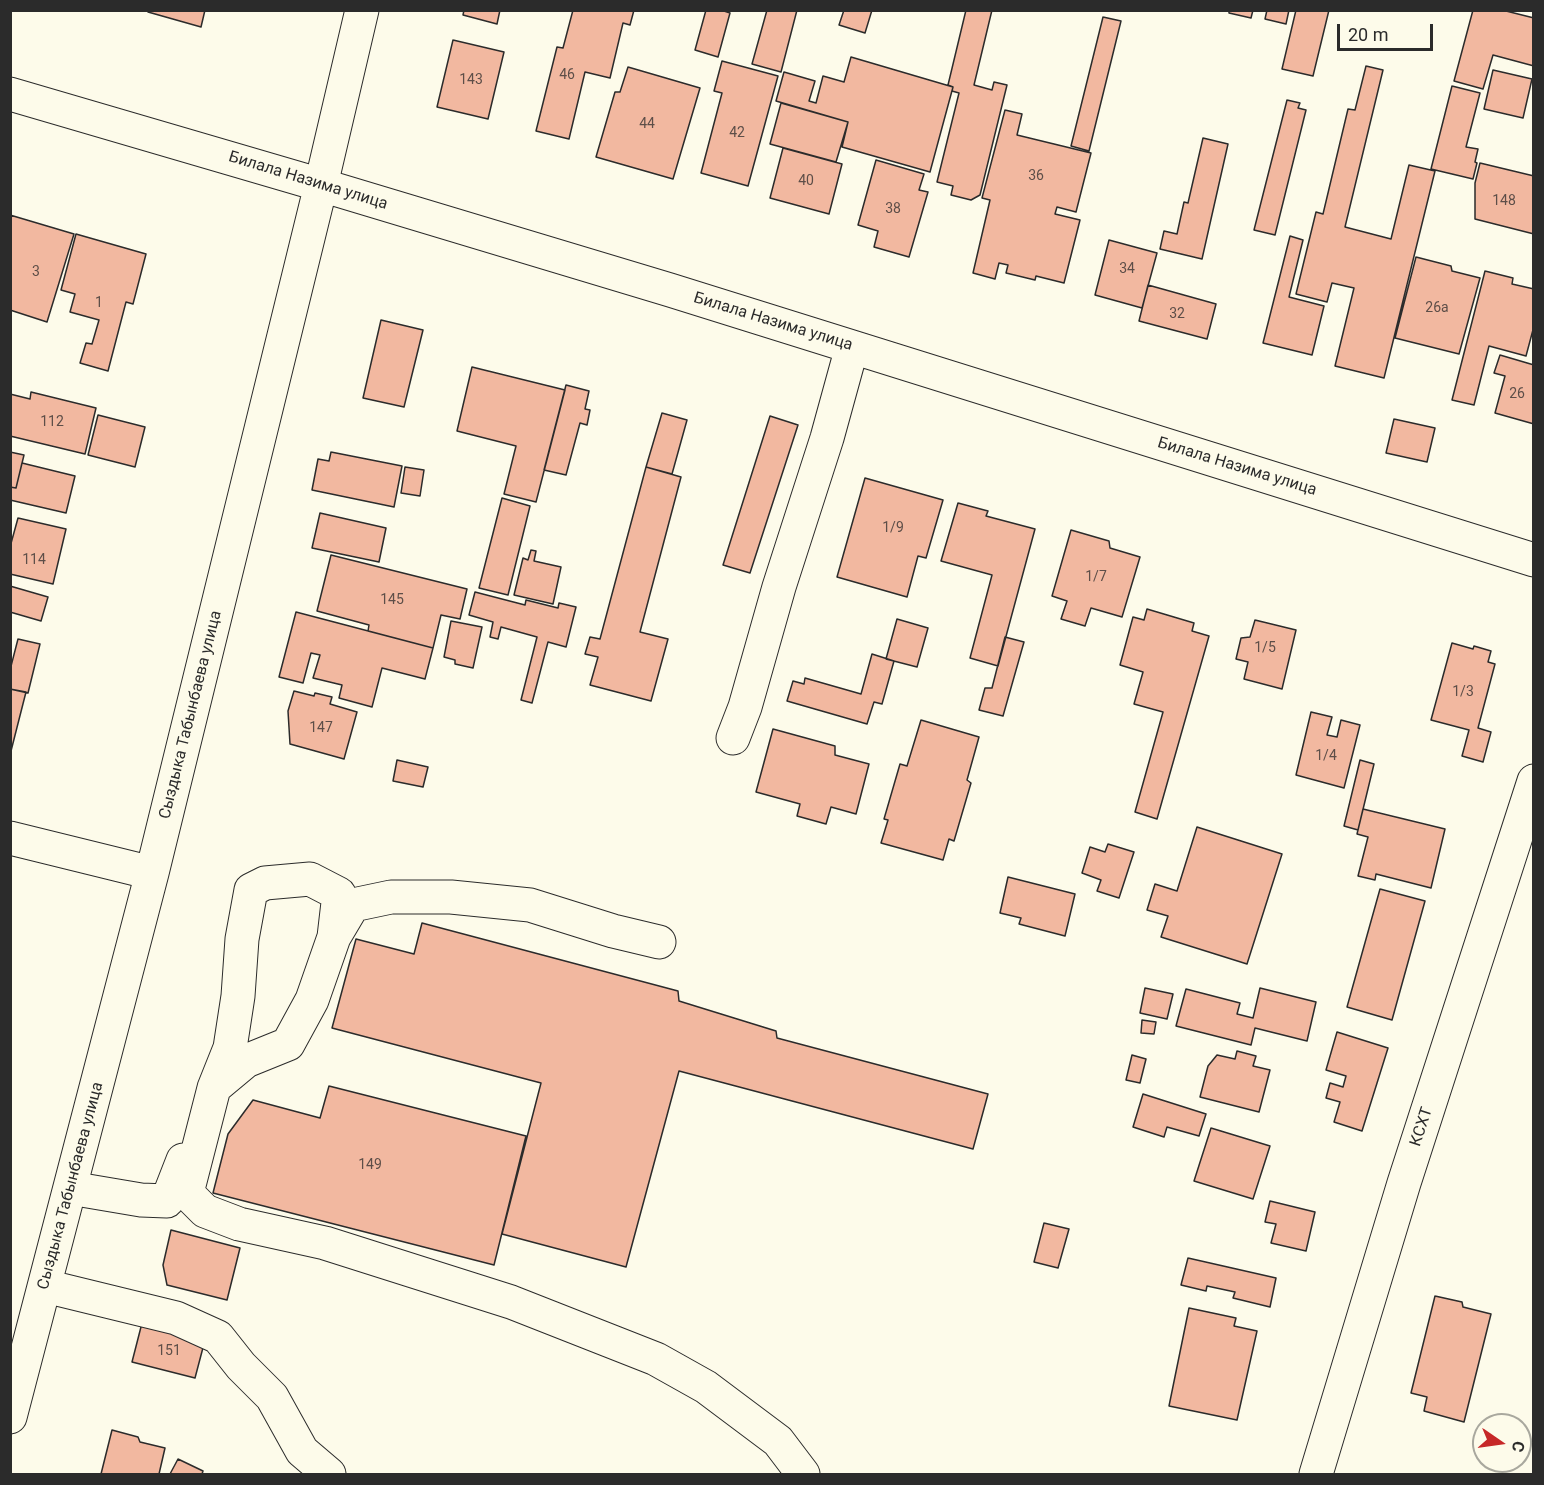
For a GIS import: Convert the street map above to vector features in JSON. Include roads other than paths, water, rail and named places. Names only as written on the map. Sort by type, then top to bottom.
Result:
[{"type":"street","name":"Сыздыка Табынбаева улица","points":[[10,1417],[152,873],[362,10]]},
{"type":"street","name":"Билала Назима улица","points":[[10,94],[659,286],[1533,560]]},
{"type":"street","points":[[733,738],[745,707],[779,587],[827,438],[852,347]]},
{"type":"street","name":"КСХТ","points":[[1316,1474],[1404,1183],[1533,781]]},
{"type":"street","points":[[10,838],[152,873]]},
{"type":"street","points":[[70,1188],[141,1200],[167,1201],[189,1142],[230,1048],[250,890],[265,883],[310,879],[339,894],[334,937]]},
{"type":"street","points":[[658,942],[613,931],[530,905],[452,897],[392,897],[353,905],[334,937],[312,1000],[288,1044],[246,1061],[214,1088],[187,1192],[205,1211],[239,1224],[325,1244],[512,1302],[656,1359],[706,1387],[778,1441],[803,1474]]},
{"type":"street","points":[[45,1286],[176,1318],[218,1337],[241,1366],[272,1397],[302,1451],[329,1474]]}]
